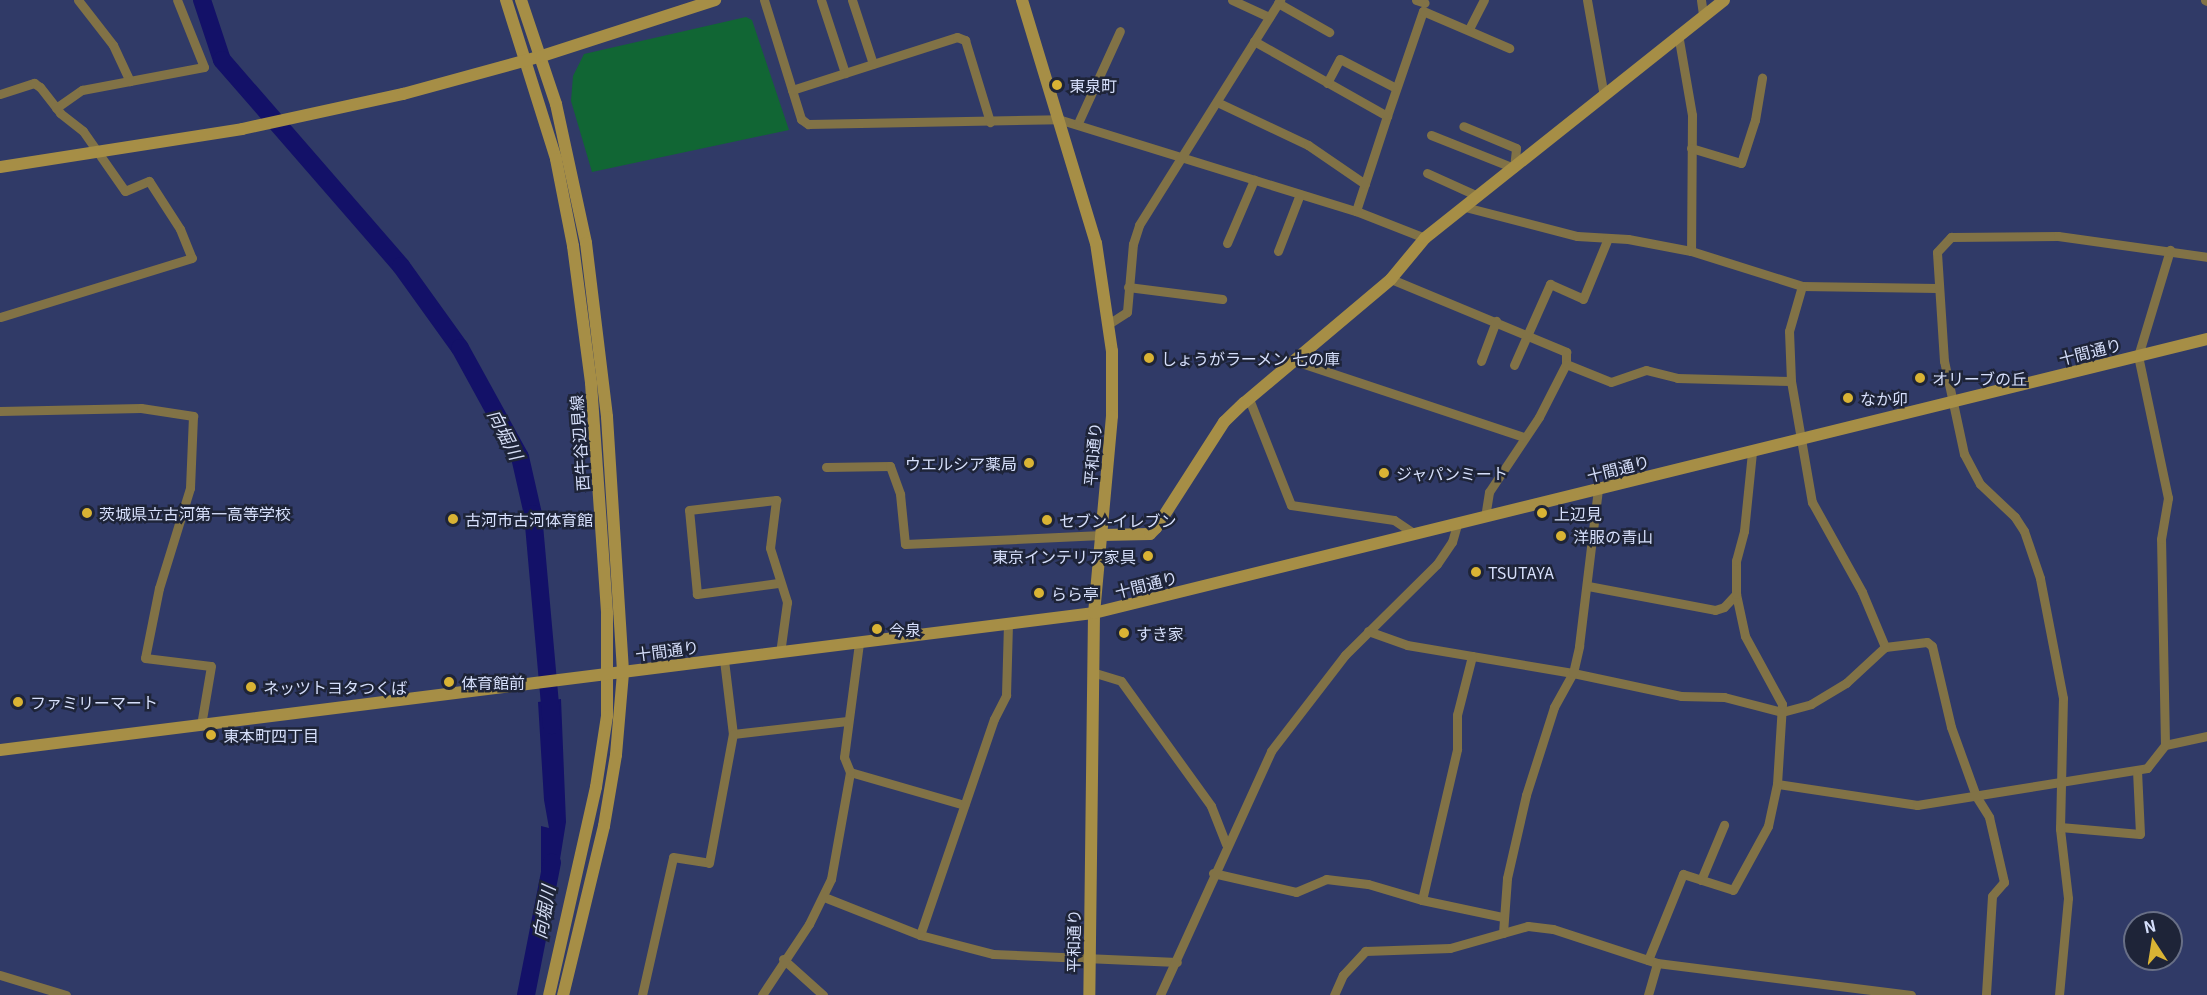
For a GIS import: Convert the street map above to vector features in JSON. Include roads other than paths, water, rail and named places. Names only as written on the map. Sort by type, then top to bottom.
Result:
[{"type":"street","points":[[78,0],[113,45],[129,81]]},
{"type":"street","points":[[56,108],[82,90],[204,67],[177,0]]},
{"type":"street","name":"西牛谷辺見線","points":[[506,0],[556,159],[583,312],[599,490],[609,675],[607,716],[596,787],[549,995]]},
{"type":"street","name":"西牛谷辺見線","points":[[521,0],[542,56],[570,159],[586,243],[607,417],[623,673],[616,755],[604,826],[563,995]]},
{"type":"street","points":[[0,167],[101,153],[294,119],[526,61],[715,0]]},
{"type":"street","points":[[764,0],[801,119],[808,124],[1058,119],[1078,123],[1356,211],[1425,238]]},
{"type":"street","points":[[821,0],[845,73]]},
{"type":"street","points":[[852,0],[873,64]]},
{"type":"street","name":"平和通り","points":[[1022,0],[1095,243],[1110,323],[1113,416],[1094,613],[1092,672],[1089,995]]},
{"type":"street","points":[[1232,0],[1269,17]]},
{"type":"street","points":[[1469,29],[1484,0]]},
{"type":"street","points":[[1587,0],[1604,96]]},
{"type":"street","points":[[1701,0],[1703,15]]},
{"type":"street","points":[[826,467],[890,466],[900,494],[905,544],[1150,534],[1224,422],[1391,279],[1425,238],[1604,96],[1678,34],[1724,0]]},
{"type":"street","points":[[1110,323],[1127,312],[1134,234],[1279,1],[1329,32]]},
{"type":"street","points":[[1356,211],[1422,3],[1509,48]]},
{"type":"street","points":[[1078,123],[1120,31]]},
{"type":"street","points":[[1678,34],[1692,115],[1691,251]]},
{"type":"street","points":[[792,90],[957,37],[965,40],[990,122]]},
{"type":"street","points":[[1254,41],[1387,116]]},
{"type":"street","points":[[1328,83],[1340,59],[1396,88]]},
{"type":"street","points":[[1691,148],[1741,164],[1755,120],[1762,78]]},
{"type":"street","points":[[0,94],[34,83],[56,108],[84,131],[125,191],[149,181],[180,229],[192,258],[0,317]]},
{"type":"street","points":[[1217,102],[1308,146],[1365,184]]},
{"type":"street","points":[[1463,126],[1516,148],[1514,168]]},
{"type":"street","points":[[1431,135],[1514,168]]},
{"type":"street","points":[[1428,173],[1478,196]]},
{"type":"street","points":[[1227,243],[1254,180]]},
{"type":"street","points":[[1278,251],[1300,194]]},
{"type":"street","points":[[1465,207],[1577,236],[1608,238],[1691,251],[1803,286],[1937,288]]},
{"type":"street","points":[[2059,995],[2068,898],[2060,827],[2063,698],[2040,578],[2024,531],[2015,517],[1980,484],[1965,456],[1951,403],[1937,288],[1937,252],[1951,237],[2058,236],[2207,257]]},
{"type":"street","points":[[1514,365],[1551,284],[1583,299],[1608,238]]},
{"type":"street","points":[[1777,784],[1917,805],[2060,784],[2147,768],[2165,745],[2161,539],[2169,498],[2138,356],[2170,250]]},
{"type":"street","points":[[1391,279],[1566,351],[1566,364],[1539,417],[1490,492],[1485,517]]},
{"type":"street","points":[[1803,286],[1789,331],[1791,381],[1812,502],[1862,592],[1885,647]]},
{"type":"street","points":[[1128,287],[1222,299]]},
{"type":"street","points":[[1481,361],[1496,321]]},
{"type":"street","name":"十間通り","points":[[0,750],[1094,613],[1752,453],[2207,339]]},
{"type":"street","points":[[1294,361],[1524,437]]},
{"type":"street","points":[[1566,364],[1611,382],[1647,370],[1677,378],[1791,381]]},
{"type":"street","points":[[1249,399],[1291,505],[1394,520],[1415,534]]},
{"type":"street","points":[[0,411],[122,407],[193,416],[189,488],[159,588],[145,658],[211,666],[201,725]]},
{"type":"street","points":[[1648,995],[1653,962],[1683,874],[1733,890],[1767,826],[1777,784],[1782,704],[1745,636],[1736,594],[1736,561],[1744,531],[1752,453]]},
{"type":"street","points":[[1503,933],[1512,848],[1526,795],[1554,707],[1573,673],[1588,586],[1598,490]]},
{"type":"street","points":[[778,583],[697,594],[689,510],[776,500],[770,548],[778,583],[787,602],[780,653]]},
{"type":"street","points":[[1160,995],[1177,962],[1226,844],[1271,751],[1368,631],[1437,564],[1452,542],[1457,524]]},
{"type":"street","points":[[1588,586],[1715,610],[1724,607],[1736,594]]},
{"type":"street","points":[[920,935],[964,805],[1006,695],[1008,624]]},
{"type":"street","points":[[1368,631],[1407,645],[1573,673],[1681,696],[1724,696],[1782,712],[1811,704],[1846,683],[1885,647],[1927,642],[1932,646],[1951,727],[1976,796],[1989,817],[2004,882],[1992,896],[1986,995]]},
{"type":"street","points":[[762,995],[824,897],[834,866],[850,772],[844,757],[859,643]]},
{"type":"street","points":[[1422,900],[1458,749],[1457,715],[1472,656]]},
{"type":"street","points":[[642,995],[673,857],[710,863],[733,734],[724,660]]},
{"type":"street","points":[[1092,672],[1121,681],[1211,806],[1226,844]]},
{"type":"street","points":[[733,734],[847,721]]},
{"type":"street","points":[[2165,745],[2207,736]]},
{"type":"street","points":[[2060,827],[2140,834],[2137,770]]},
{"type":"street","points":[[850,772],[964,805]]},
{"type":"street","points":[[1701,880],[1724,825]]},
{"type":"street","points":[[1214,873],[1296,892],[1326,879],[1368,884],[1422,900],[1503,917]]},
{"type":"street","points":[[824,897],[920,935],[993,954],[1177,962]]},
{"type":"street","points":[[1334,995],[1343,975],[1365,951],[1450,948],[1528,926],[1553,929],[1653,962],[1911,995]]},
{"type":"street","points":[[783,959],[823,995]]},
{"type":"street","points":[[0,975],[66,995]]},
{"type":"waterway","name":"向堀川","points":[[202,0],[222,60],[401,266],[460,348],[520,457],[533,514],[552,725]]},
{"type":"waterway","name":"向堀川","points":[[526,995],[552,863]]},
{"type":"place","name":"東泉町","points":[[1057,85]]},
{"type":"place","name":"しょうがラーメン 七の庫","points":[[1149,358]]},
{"type":"place","name":"オリーブの丘","points":[[1920,378]]},
{"type":"place","name":"なか卯","points":[[1848,398]]},
{"type":"place","name":"ウエルシア薬局","points":[[1029,463]]},
{"type":"place","name":"ジャパンミート","points":[[1384,473]]},
{"type":"place","name":"茨城県立古河第一高等学校","points":[[87,513]]},
{"type":"place","name":"上辺見","points":[[1542,513]]},
{"type":"place","name":"古河市古河体育館","points":[[453,519]]},
{"type":"place","name":"セブン-イレブン","points":[[1047,520]]},
{"type":"place","name":"洋服の青山","points":[[1561,536]]},
{"type":"place","name":"東京インテリア家具","points":[[1148,556]]},
{"type":"place","name":"TSUTAYA","points":[[1476,572]]},
{"type":"place","name":"らら亭","points":[[1039,593]]},
{"type":"place","name":"今泉","points":[[877,629]]},
{"type":"place","name":"すき家","points":[[1124,633]]},
{"type":"place","name":"体育館前","points":[[449,682]]},
{"type":"place","name":"ネッツトヨタつくば","points":[[251,687]]},
{"type":"place","name":"ファミリーマート","points":[[18,702]]},
{"type":"place","name":"東本町四丁目","points":[[211,735]]}]
